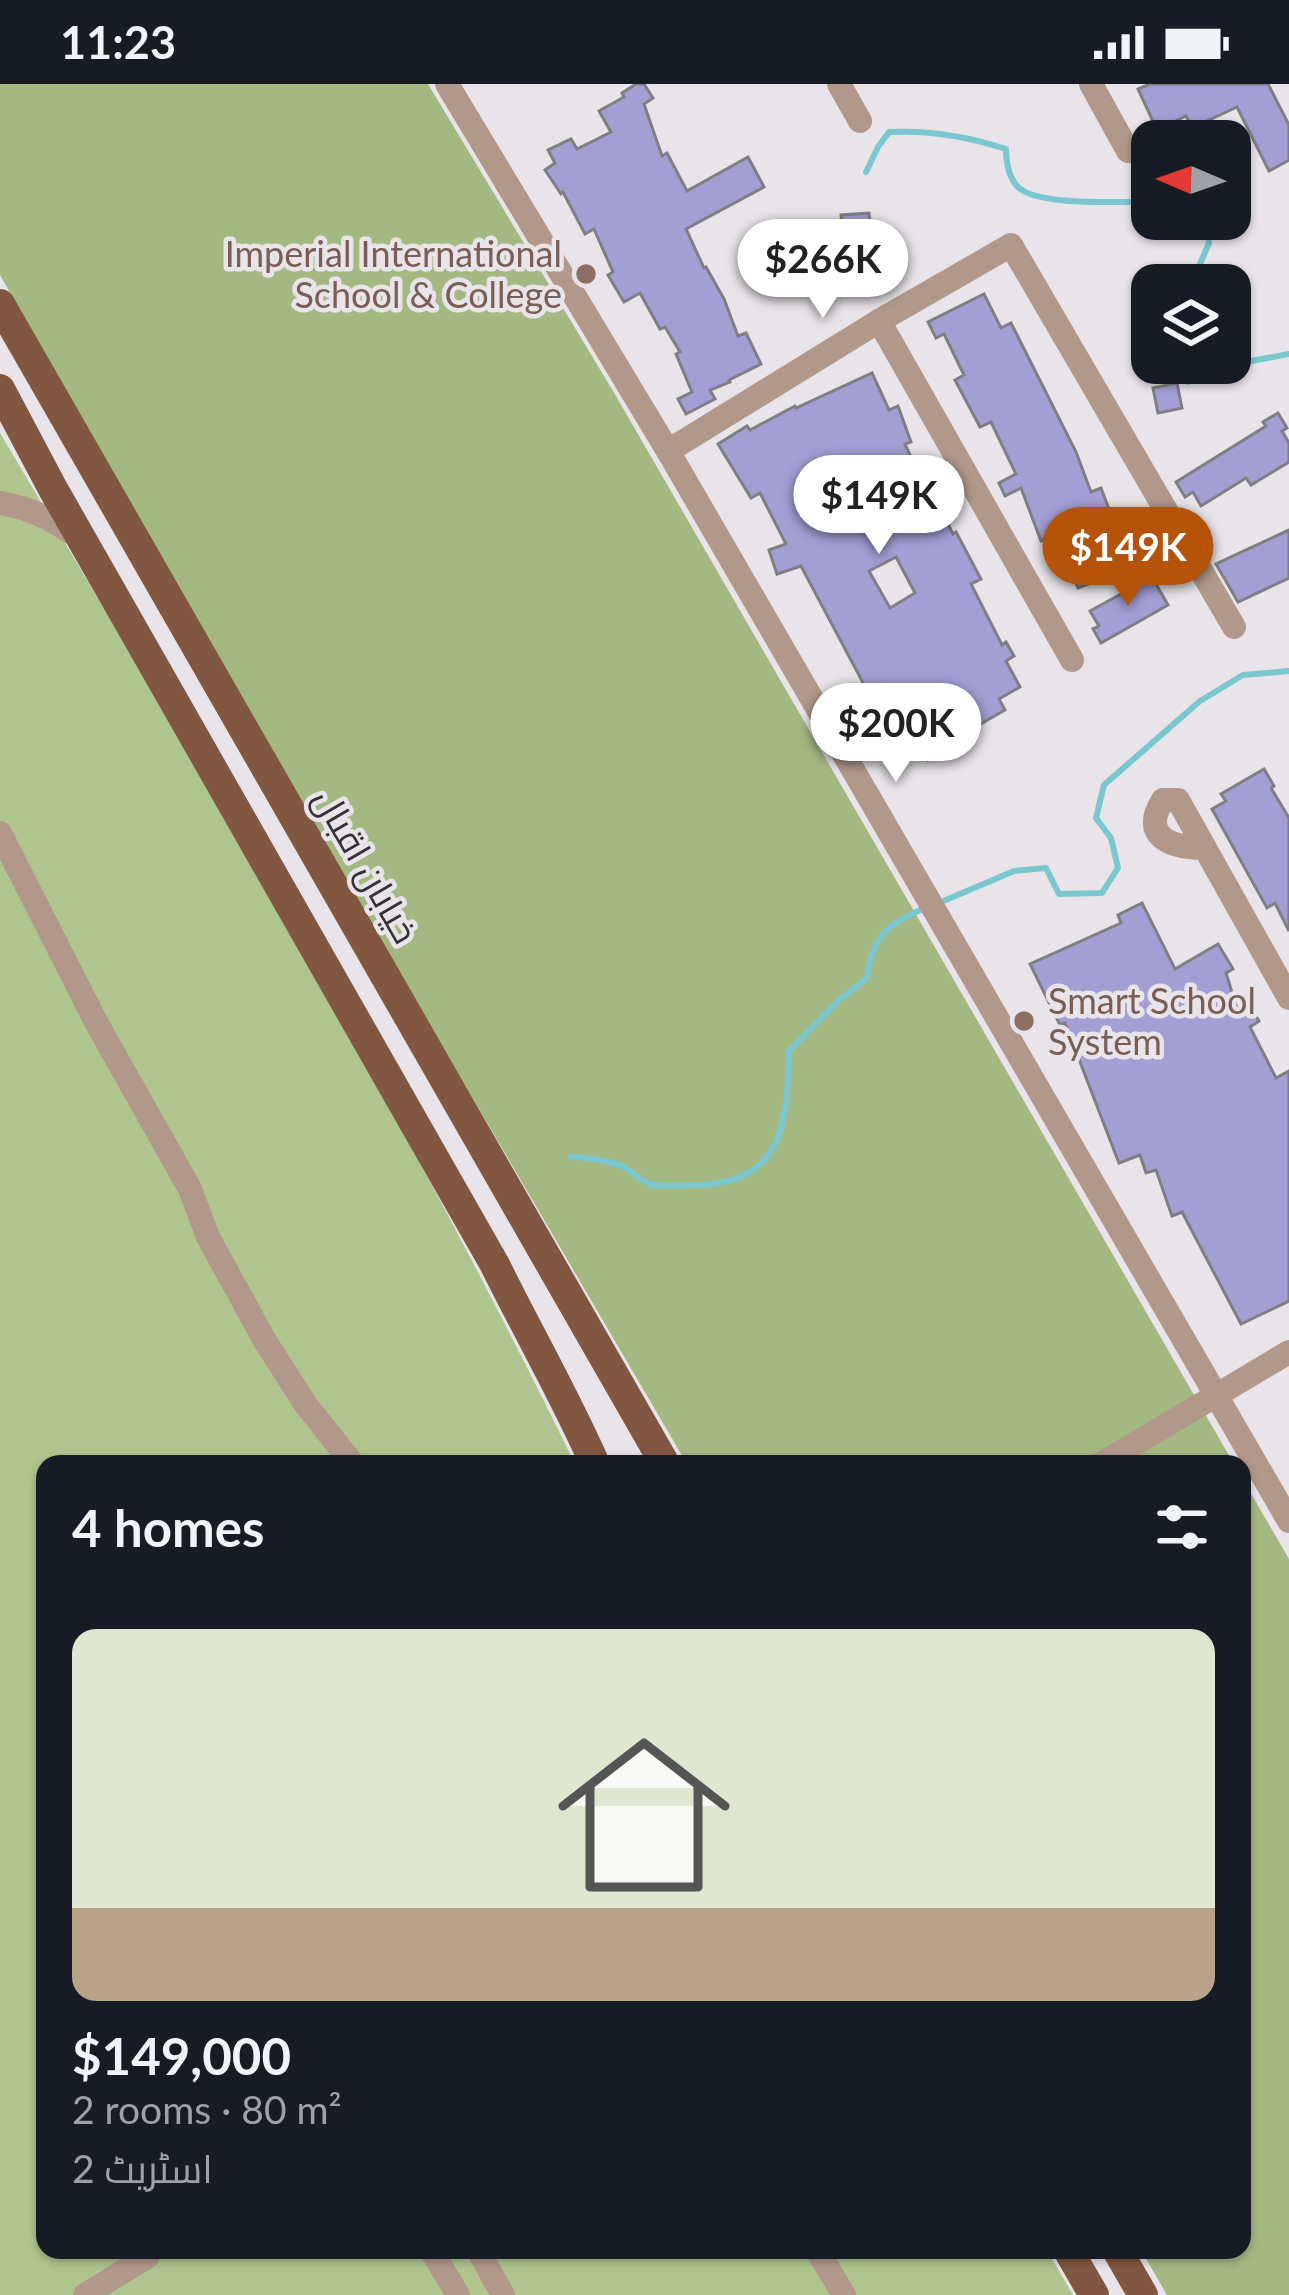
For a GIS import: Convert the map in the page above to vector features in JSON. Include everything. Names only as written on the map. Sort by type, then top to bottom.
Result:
[{"type":"main road","name":"خیابان اقبال","points":[[0,304],[660,1455]]},
{"type":"main road","points":[[0,389],[495,1265],[591,1455]]},
{"type":"main road","points":[[1073,2259],[1094,2295]]},
{"type":"main road","points":[[1122,2259],[1143,2295]]},
{"type":"street","points":[[447,84],[668,451],[1251,1455]]},
{"type":"street","points":[[839,84],[860,121]]},
{"type":"street","points":[[1090,84],[1128,152]]},
{"type":"street","points":[[668,451],[1011,245],[1234,627]]},
{"type":"street","points":[[879,321],[1072,660]]},
{"type":"street","points":[[0,503],[41,513],[82,539]]},
{"type":"street","points":[[1201,848],[1182,847],[1161,838],[1156,810],[1162,800],[1178,800],[1289,998]]},
{"type":"street","points":[[0,832],[96,1022],[190,1189],[208,1238],[306,1405],[345,1455]]},
{"type":"street","points":[[1116,1455],[1289,1352]]},
{"type":"street","points":[[1251,1455],[1289,1521]]},
{"type":"street","points":[[85,2295],[145,2259]]},
{"type":"street","points":[[436,2259],[458,2295]]},
{"type":"street","points":[[483,2259],[503,2295]]},
{"type":"street","points":[[822,2259],[844,2295]]},
{"type":"green space","points":[[0,84],[428,84],[613,391],[1229,1455],[682,1455],[0,275]]},
{"type":"green space","points":[[0,433],[370,1072],[570,1455],[36,1455],[36,2259],[1052,2259],[1073,2295],[0,2295]]},
{"type":"green space","points":[[1251,1494],[1289,1559],[1289,2295],[1167,2295],[1146,2259],[1251,2259]]},
{"type":"building","points":[[636,84],[644,84],[653,98],[644,104],[662,156],[667,153],[687,191],[748,157],[764,187],[686,229],[738,336],[746,333],[761,364],[710,390],[715,399],[686,414],[678,399],[692,392],[676,354],[680,352],[665,327],[660,329],[640,293],[624,302],[608,275],[613,272],[594,229],[585,234],[563,192],[545,170],[555,163],[548,150],[571,139],[577,149],[611,132],[599,111]]},
{"type":"building","points":[[1150,84],[1268,84],[1289,125],[1289,160],[1269,171],[1251,135],[1251,120],[1244,120],[1237,107],[1209,120],[1188,120],[1186,116],[1152,120],[1138,89]]},
{"type":"building","points":[[869,213],[871,231],[843,234],[841,215]]},
{"type":"building","points":[[984,294],[1001,328],[1011,323],[1091,492],[1101,488],[1136,566],[1078,588],[1058,535],[1041,541],[1021,488],[1005,496],[999,483],[1016,474],[991,422],[980,427],[955,380],[964,375],[944,334],[936,338],[928,322]]},
{"type":"building","points":[[872,373],[889,410],[898,406],[911,442],[905,444],[921,479],[925,477],[981,579],[971,584],[1002,645],[1006,642],[1014,656],[1006,661],[1020,687],[999,699],[1005,710],[963,734],[966,741],[928,760],[919,742],[926,738],[907,697],[878,711],[801,566],[777,574],[769,550],[786,544],[760,493],[751,498],[718,444],[747,426],[750,430]],"holes":[[[896,557],[915,593],[890,608],[869,571]]]},
{"type":"building","points":[[1177,384],[1182,408],[1158,413],[1153,388]]},
{"type":"building","points":[[1278,413],[1287,428],[1282,431],[1289,443],[1289,462],[1251,485],[1246,478],[1201,506],[1193,492],[1185,497],[1176,482],[1266,426],[1263,422]]},
{"type":"building","points":[[1289,530],[1289,578],[1238,602],[1216,564]]},
{"type":"building","points":[[1152,577],[1168,605],[1101,643],[1093,629],[1099,626],[1090,611]]},
{"type":"building","points":[[1264,769],[1289,818],[1289,931],[1275,903],[1267,908],[1212,809],[1226,801],[1221,794]]},
{"type":"building","points":[[1142,903],[1175,969],[1218,944],[1233,969],[1226,973],[1239,1015],[1250,1007],[1259,1021],[1250,1027],[1276,1078],[1289,1071],[1289,1301],[1241,1324],[1182,1212],[1172,1216],[1156,1170],[1146,1173],[1140,1155],[1119,1163],[1065,1023],[1060,1025],[1030,964],[1121,923],[1118,915]]},
{"type":"waterway","points":[[866,172],[889,132],[934,133],[1006,149],[1011,178],[1027,193],[1060,200],[1131,202]]},
{"type":"waterway","points":[[1200,264],[1209,240]]},
{"type":"waterway","points":[[1251,361],[1289,354]]},
{"type":"waterway","points":[[941,902],[1014,871],[1046,868],[1059,894],[1102,893],[1118,868],[1111,838],[1096,818],[1104,785],[1200,701],[1243,675],[1289,671]]},
{"type":"waterway","points":[[571,1157],[613,1163],[647,1183],[661,1185],[697,1185],[748,1173],[764,1160],[782,1124],[789,1051],[867,978],[883,934],[923,909]]},
{"type":"place","name":"Imperial International School & College","points":[[586,274]]},
{"type":"place","name":"Smart School System","points":[[1024,1021]]}]
